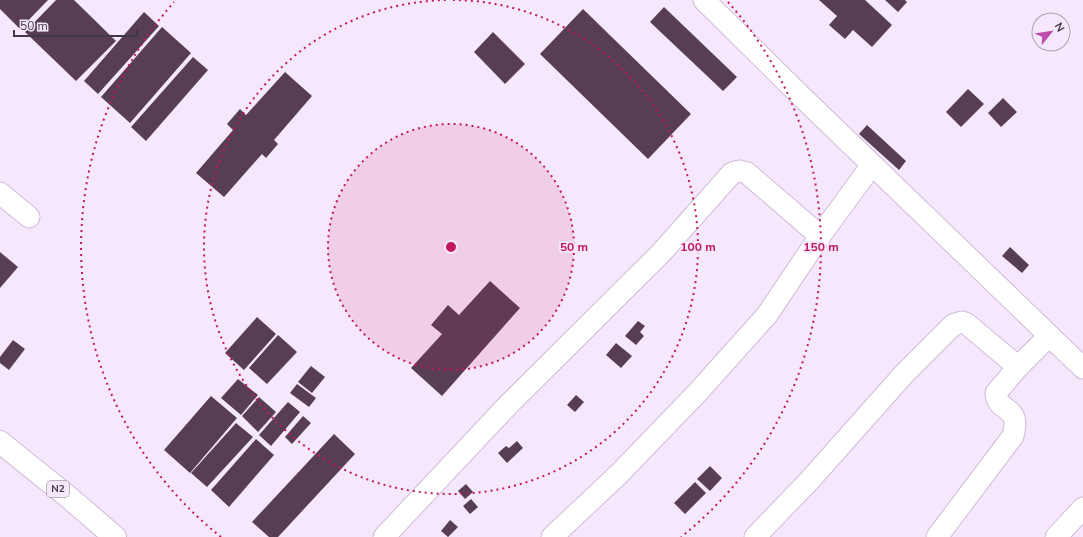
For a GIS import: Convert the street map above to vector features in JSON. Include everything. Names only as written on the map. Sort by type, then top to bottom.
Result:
[{"type":"highway","name":"N2","points":[[0,442],[116,537]]},
{"type":"street","points":[[704,0],[872,165],[1083,368]]},
{"type":"street","points":[[552,537],[619,474],[733,354],[767,315],[820,236],[872,165]]},
{"type":"street","points":[[384,537],[509,404],[661,253],[732,173],[739,171],[747,173],[820,236]]},
{"type":"street","points":[[0,193],[29,217]]},
{"type":"street","points":[[755,537],[809,481],[904,374],[953,325],[962,322],[967,324],[1018,367]]},
{"type":"street","points":[[937,537],[1013,436],[1016,421],[1012,414],[1000,403],[996,397],[996,393],[1018,367],[1049,336]]},
{"type":"street","points":[[1056,537],[1083,508]]},
{"type":"building","points":[[0,0],[48,0],[20,29],[0,9]]},
{"type":"building","points":[[56,0],[74,0],[116,41],[76,81],[25,32]]},
{"type":"building","points":[[819,0],[865,0],[892,25],[872,47],[853,30],[845,39],[829,25],[837,16]]},
{"type":"building","points":[[885,0],[905,0],[907,2],[898,12]]},
{"type":"building","points":[[664,7],[737,77],[723,91],[650,22]]},
{"type":"building","points":[[583,9],[691,114],[648,159],[540,54]]},
{"type":"building","points":[[144,12],[159,26],[98,94],[84,81]]},
{"type":"building","points":[[162,27],[191,53],[130,123],[101,97]]},
{"type":"building","points":[[493,32],[525,64],[505,84],[474,52]]},
{"type":"building","points":[[193,57],[208,70],[146,141],[131,127]]},
{"type":"building","points":[[285,72],[312,96],[274,140],[278,144],[266,158],[262,154],[224,197],[196,173],[233,130],[227,124],[240,109],[246,115]]},
{"type":"building","points":[[968,89],[984,104],[961,127],[946,112]]},
{"type":"building","points":[[1003,98],[1017,112],[1001,127],[988,113]]},
{"type":"building","points":[[867,125],[906,161],[899,170],[859,134]]},
{"type":"building","points":[[1010,247],[1029,265],[1022,273],[1002,256]]},
{"type":"building","points":[[0,252],[18,267],[0,288]]},
{"type":"building","points":[[490,281],[520,308],[442,396],[411,368],[442,334],[431,325],[448,305],[459,315]]},
{"type":"building","points":[[257,317],[276,334],[244,370],[225,353]]},
{"type":"building","points":[[638,321],[645,326],[640,332],[644,336],[636,345],[625,336]]},
{"type":"building","points":[[278,335],[297,352],[267,384],[249,368]]},
{"type":"building","points":[[13,340],[25,349],[9,370],[0,363],[0,357]]},
{"type":"building","points":[[616,343],[632,356],[621,368],[606,355]]},
{"type":"building","points":[[311,366],[325,377],[312,393],[298,382]]},
{"type":"building","points":[[238,379],[258,395],[241,415],[221,398]]},
{"type":"building","points":[[297,384],[316,398],[309,407],[290,393]]},
{"type":"building","points":[[576,395],[584,402],[575,412],[567,405]]},
{"type":"building","points":[[211,396],[237,418],[190,473],[164,450]]},
{"type":"building","points":[[259,397],[276,412],[258,432],[242,416]]},
{"type":"building","points":[[288,402],[300,412],[271,446],[259,435]]},
{"type":"building","points":[[303,416],[311,423],[292,444],[285,437]]},
{"type":"building","points":[[236,423],[253,437],[207,487],[191,473]]},
{"type":"building","points":[[334,434],[355,454],[278,537],[269,537],[252,522]]},
{"type":"building","points":[[256,439],[274,455],[229,507],[211,490]]},
{"type":"building","points":[[517,441],[523,448],[507,463],[498,453],[506,446],[509,448]]},
{"type":"building","points":[[710,466],[722,478],[710,491],[697,479]]},
{"type":"building","points":[[695,482],[706,493],[685,514],[674,503]]},
{"type":"building","points":[[466,484],[473,492],[465,499],[458,491]]},
{"type":"building","points":[[471,499],[478,507],[470,514],[463,506]]},
{"type":"building","points":[[450,520],[458,527],[448,537],[441,531]]}]
